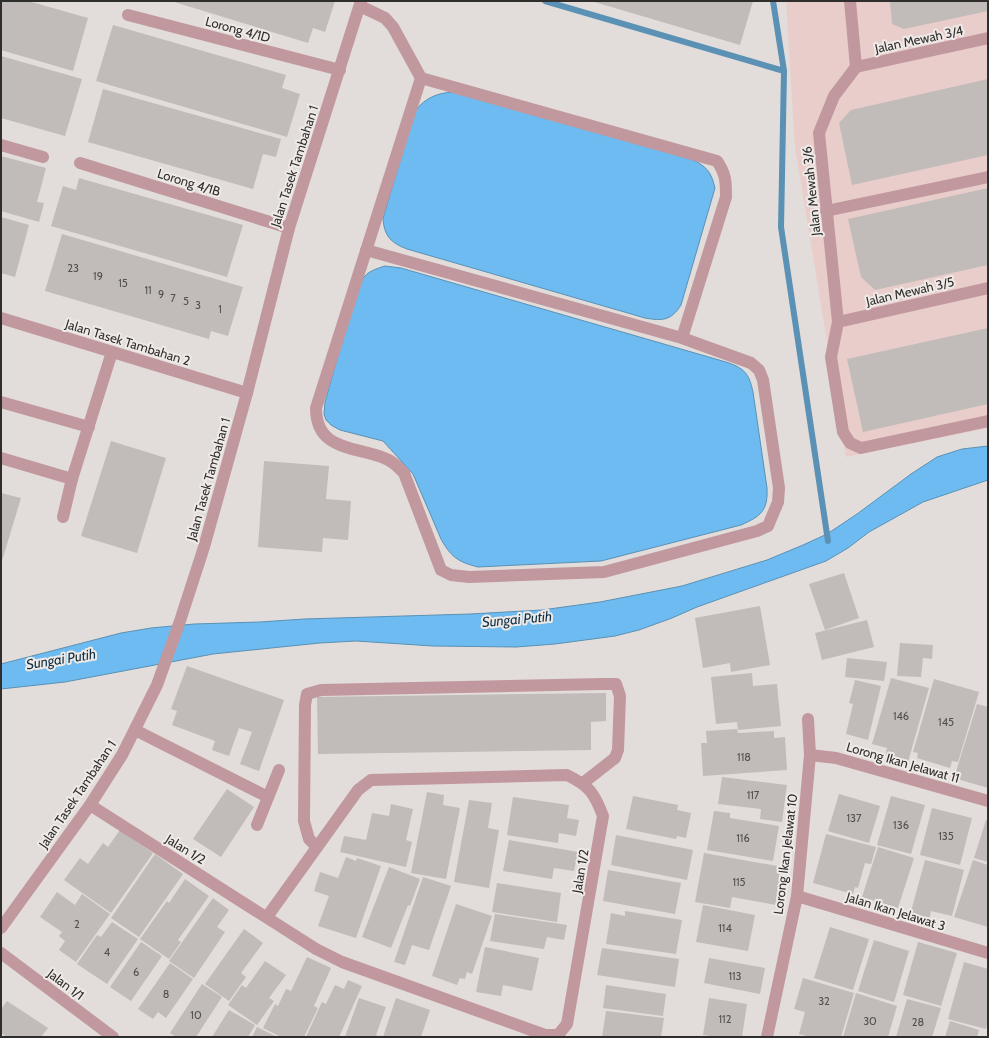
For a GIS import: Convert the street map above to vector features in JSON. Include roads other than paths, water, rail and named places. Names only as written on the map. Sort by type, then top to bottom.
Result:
[{"type":"street","points":[[850,1],[856,67]]},
{"type":"street","points":[[360,4],[385,18],[393,27],[421,78],[717,161],[723,170],[726,182],[726,197],[682,338]]},
{"type":"street","name":"Jalan Tasek Tambahan 1","points":[[1,928],[90,805],[122,755],[157,685],[180,622],[204,547],[247,394],[289,228],[360,4]]},
{"type":"street","name":"Lorong 4/1D","points":[[128,14],[340,70]]},
{"type":"street","name":"Jalan Mewah 3/4","points":[[856,67],[988,38]]},
{"type":"street","name":"Jalan Mewah 3/6","points":[[856,67],[834,96],[819,133],[838,322],[831,357],[843,432],[850,443],[861,448],[988,422]]},
{"type":"street","points":[[366,250],[682,338],[751,363],[759,370],[762,380],[779,488],[778,502],[768,526],[757,531],[604,572],[469,577],[451,575],[441,570],[404,473],[396,464],[384,458],[340,445],[329,440],[323,433],[316,416],[316,408],[366,250],[421,78]]},
{"type":"street","points":[[1,145],[43,157]]},
{"type":"street","name":"Lorong 4/1B","points":[[80,163],[289,228]]},
{"type":"street","points":[[826,211],[988,177]]},
{"type":"street","name":"Jalan Mewah 3/5","points":[[838,322],[988,288]]},
{"type":"street","name":"Jalan Tasek Tambahan 2","points":[[1,318],[247,394]]},
{"type":"street","points":[[63,517],[72,480],[112,352]]},
{"type":"street","points":[[1,402],[89,427]]},
{"type":"street","points":[[1,458],[72,480]]},
{"type":"street","points":[[317,847],[309,839],[304,821],[305,705],[307,694],[321,690],[616,684],[620,696],[618,750],[614,758],[583,783]]},
{"type":"street","name":"Lorong Ikan Jelawat 10","points":[[767,1037],[797,896],[810,756],[808,719]]},
{"type":"street","points":[[135,730],[268,797]]},
{"type":"street","name":"Lorong Ikan Jelawat 11","points":[[810,756],[836,758],[988,801]]},
{"type":"street","points":[[257,825],[279,770]]},
{"type":"street","name":"Jalan 1/2","points":[[90,805],[267,917],[316,948],[342,962],[545,1035],[558,1035],[567,1024],[603,816],[596,798],[583,783],[567,775],[371,780],[358,790],[267,917]]},
{"type":"street","name":"Jalan Ikan Jelawat 3","points":[[797,896],[988,953]]},
{"type":"street","name":"Jalan 1/1","points":[[1,953],[114,1037]]},
{"type":"water","points":[[453,92],[691,159],[701,164],[710,173],[715,188],[681,305],[674,314],[666,319],[645,318],[407,249],[389,238],[385,230],[383,218],[415,111],[419,106],[432,97]]},
{"type":"water","points":[[385,266],[401,268],[726,362],[741,369],[750,380],[753,392],[767,488],[766,502],[762,512],[754,519],[741,525],[601,561],[478,567],[460,561],[448,550],[441,539],[413,474],[383,441],[340,430],[326,420],[324,414],[325,402],[357,289],[365,276],[373,270]]},
{"type":"water","name":"Sungai Putih","points":[[988,446],[988,480],[923,502],[869,532],[848,548],[826,561],[697,607],[639,630],[615,636],[555,644],[516,647],[433,646],[356,641],[320,643],[213,654],[65,682],[1,689],[1,664],[121,633],[151,628],[194,624],[542,610],[600,602],[682,586],[767,560],[803,545],[827,534],[937,457],[962,449]]},
{"type":"waterway","points":[[545,1],[784,71]]},
{"type":"waterway","points":[[773,1],[784,71],[781,227],[828,541]]}]
